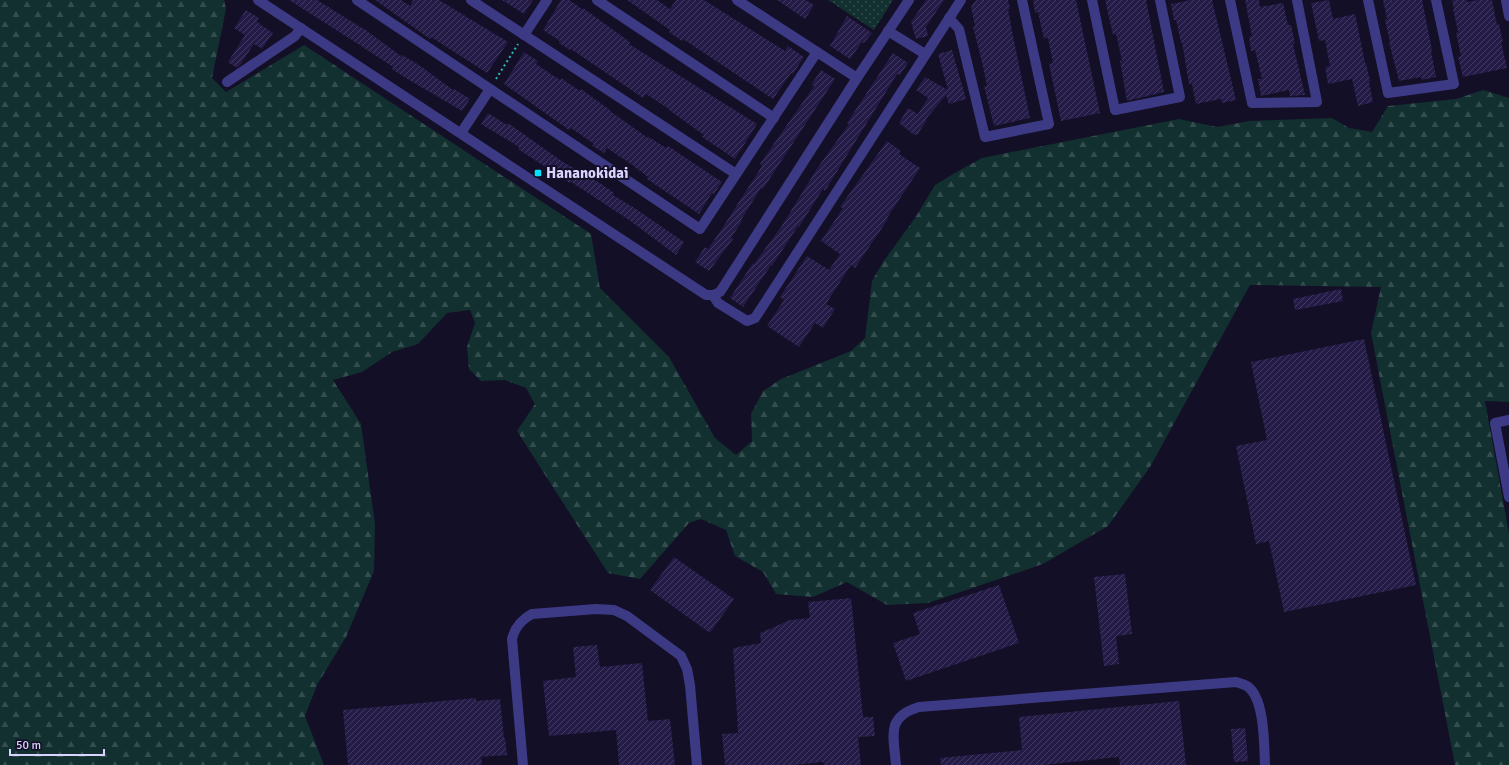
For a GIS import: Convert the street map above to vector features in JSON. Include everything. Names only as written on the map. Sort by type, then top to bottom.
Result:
[{"type":"street","points":[[258,0],[706,295],[713,295],[720,292],[857,78],[909,0]]},
{"type":"street","points":[[357,0],[700,229],[817,52]]},
{"type":"street","points":[[471,0],[736,174]]},
{"type":"street","points":[[524,35],[547,0]]},
{"type":"street","points":[[597,0],[774,118]]},
{"type":"street","points":[[737,0],[857,78]]},
{"type":"street","points":[[713,295],[718,303],[747,321],[755,318],[961,0]]},
{"type":"street","points":[[949,18],[959,29],[985,137],[1049,124],[1022,0]]},
{"type":"street","points":[[1092,0],[1115,110],[1180,97],[1160,0]]},
{"type":"street","points":[[1230,0],[1252,103],[1317,102],[1297,0]]},
{"type":"street","points":[[1368,0],[1388,93],[1454,84],[1436,0]]},
{"type":"street","points":[[1506,0],[1509,16]]},
{"type":"street","points":[[227,82],[295,36],[301,28]]},
{"type":"street","points":[[888,31],[925,54]]},
{"type":"street","points":[[461,133],[490,89]]},
{"type":"street","points":[[1509,420],[1496,423],[1509,497]]},
{"type":"street","points":[[523,765],[512,639],[514,631],[524,618],[532,614],[596,609],[614,610],[627,616],[682,656],[687,669],[690,686],[697,765]]},
{"type":"street","points":[[896,765],[894,724],[907,711],[919,707],[1236,682],[1248,686],[1256,697],[1260,708],[1265,765]]},
{"type":"path","points":[[490,89],[524,35]]},
{"type":"green space","points":[[0,0],[224,0],[226,9],[212,78],[226,92],[304,45],[591,234],[600,288],[669,357],[715,438],[736,455],[752,441],[751,414],[763,391],[781,379],[851,351],[865,338],[872,281],[883,262],[915,218],[935,185],[982,158],[1179,119],[1217,127],[1249,121],[1332,118],[1349,128],[1372,132],[1388,106],[1456,99],[1483,90],[1509,98],[1509,402],[1485,401],[1509,534],[1509,765],[1455,765],[1371,333],[1381,287],[1250,285],[1150,467],[1108,526],[1043,564],[928,603],[887,605],[847,582],[813,597],[776,594],[763,572],[735,556],[726,530],[701,519],[689,523],[640,579],[608,573],[517,431],[535,404],[526,388],[505,380],[481,381],[469,369],[467,347],[475,323],[470,310],[447,313],[418,344],[392,352],[362,372],[333,380],[361,424],[375,524],[374,571],[346,637],[317,685],[305,716],[324,765],[0,765]]},
{"type":"green space","points":[[828,0],[893,0],[874,30]]},
{"type":"building","points":[[289,0],[317,0],[367,31],[401,56],[402,55],[419,65],[453,90],[454,89],[470,99],[462,111],[404,77],[392,69],[393,67]]},
{"type":"building","points":[[375,0],[401,0],[410,6],[413,0],[439,0],[508,42],[487,73],[431,37],[430,39]]},
{"type":"building","points":[[502,0],[533,0],[524,14]]},
{"type":"building","points":[[561,0],[569,0],[582,9],[583,8],[630,42],[629,44],[757,124],[735,159],[702,137],[704,135],[669,109],[646,94],[643,98],[571,49],[570,50],[559,43],[560,41],[543,30]]},
{"type":"building","points":[[627,0],[657,0],[670,9],[676,0],[704,0],[785,51],[788,46],[804,57],[793,74],[791,73],[773,99],[683,39],[682,41],[669,32],[670,30]]},
{"type":"building","points":[[777,0],[806,0],[814,5],[805,19]]},
{"type":"building","points":[[926,0],[944,0],[926,27],[928,36],[916,39],[911,22]]},
{"type":"building","points":[[1008,0],[1012,31],[1030,118],[994,126],[984,86],[987,86],[982,62],[973,27],[975,26],[971,7],[975,1]]},
{"type":"building","points":[[1033,0],[1076,0],[1100,113],[1061,121],[1049,64],[1053,63],[1048,38],[1044,39],[1038,12],[1035,13]]},
{"type":"building","points":[[1105,0],[1146,0],[1164,92],[1127,101],[1120,61],[1122,61],[1116,34],[1113,35]]},
{"type":"building","points":[[1191,0],[1212,0],[1236,100],[1222,103],[1221,99],[1196,104],[1192,84],[1189,84],[1182,42],[1181,43],[1176,20],[1174,20],[1171,4]]},
{"type":"building","points":[[1245,0],[1259,0],[1260,7],[1283,3],[1288,25],[1291,25],[1295,43],[1293,44],[1305,95],[1290,96],[1289,90],[1261,96],[1258,79],[1262,79],[1255,50],[1251,51],[1249,37],[1252,36]]},
{"type":"building","points":[[1329,0],[1333,19],[1355,14],[1370,81],[1373,102],[1358,106],[1352,79],[1328,84],[1325,67],[1330,66],[1325,40],[1319,41],[1311,3]]},
{"type":"building","points":[[1383,0],[1422,0],[1436,77],[1422,80],[1421,77],[1399,81],[1389,42],[1385,20],[1387,19]]},
{"type":"building","points":[[1452,0],[1467,0],[1467,2],[1492,0],[1497,25],[1499,24],[1503,42],[1501,42],[1507,68],[1463,77],[1458,57],[1461,56],[1456,33],[1458,32]]},
{"type":"building","points":[[246,10],[259,18],[257,22],[273,33],[262,49],[254,44],[237,68],[228,62],[245,35],[234,28]]},
{"type":"building","points":[[847,16],[872,33],[864,43],[862,42],[850,59],[830,46]]},
{"type":"building","points":[[952,50],[966,99],[949,104],[946,95],[926,119],[927,120],[917,135],[913,134],[899,123],[908,108],[918,114],[928,98],[916,90],[925,77],[948,90],[938,54]]},
{"type":"building","points":[[524,52],[538,61],[536,64],[560,80],[561,78],[580,91],[581,89],[648,138],[649,137],[666,148],[668,146],[722,182],[714,194],[712,193],[699,214],[647,179],[648,177],[607,148],[604,153],[592,146],[594,144],[571,128],[569,130],[504,84]]},
{"type":"building","points":[[893,53],[908,63],[900,75],[897,74],[825,191],[823,189],[799,227],[798,226],[743,307],[730,298],[753,263],[754,264],[781,227],[818,167],[849,124],[847,123]]},
{"type":"building","points":[[821,70],[835,79],[763,189],[761,188],[731,238],[733,239],[709,271],[695,262],[705,247],[708,249],[721,230],[762,166],[760,164],[814,86],[811,85]]},
{"type":"building","points":[[488,113],[507,125],[508,123],[563,162],[600,183],[614,193],[613,195],[684,242],[676,255],[629,220],[518,149],[519,147],[481,124]]},
{"type":"building","points":[[887,141],[901,151],[899,154],[920,168],[855,268],[851,265],[826,304],[835,309],[823,328],[815,323],[799,347],[767,326],[784,300],[780,297],[807,256],[829,270],[840,254],[821,241],[843,208],[840,207]]},
{"type":"building","points":[[1341,289],[1343,301],[1295,310],[1293,299]]},
{"type":"building","points":[[1364,339],[1416,585],[1284,612],[1269,541],[1256,544],[1236,446],[1267,440],[1251,362]]},
{"type":"building","points":[[674,557],[734,599],[710,633],[650,590]]},
{"type":"building","points":[[1125,574],[1132,634],[1116,636],[1119,664],[1104,666],[1094,577]]},
{"type":"building","points":[[999,585],[1019,643],[906,681],[893,643],[920,634],[913,613]]},
{"type":"building","points":[[851,598],[863,717],[873,717],[875,736],[858,737],[861,765],[824,765],[823,762],[794,765],[725,765],[722,734],[738,733],[733,648],[761,643],[760,633],[790,620],[810,618],[808,602]]},
{"type":"building","points":[[597,645],[600,667],[642,663],[648,721],[670,719],[675,765],[619,765],[616,730],[549,736],[543,681],[576,677],[573,647]]},
{"type":"building","points":[[476,698],[476,701],[500,699],[507,755],[481,757],[482,765],[348,765],[343,710]]},
{"type":"building","points":[[1179,701],[1186,765],[1120,765],[1119,757],[1043,765],[941,765],[940,758],[1022,750],[1019,717]]},
{"type":"building","points":[[1245,728],[1248,761],[1234,762],[1231,729]]},
{"type":"place","name":"Hananokidai","points":[[538,173]]}]
